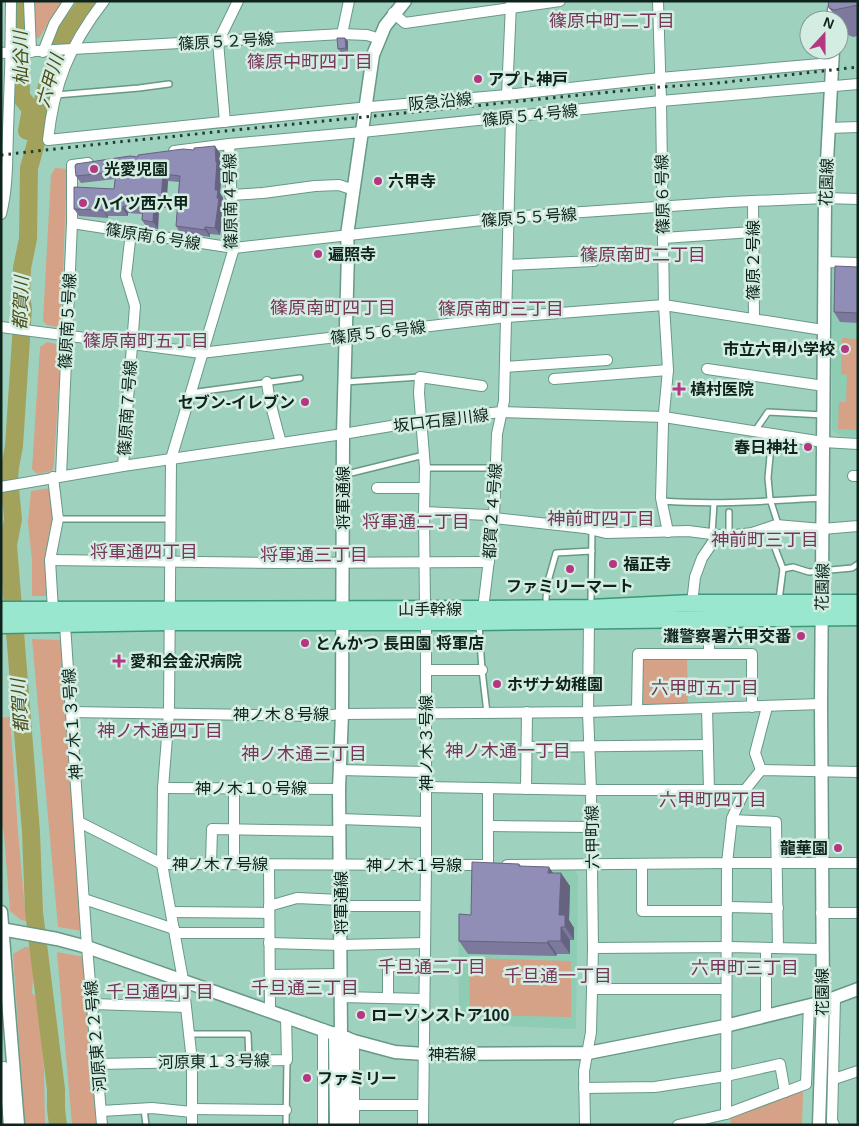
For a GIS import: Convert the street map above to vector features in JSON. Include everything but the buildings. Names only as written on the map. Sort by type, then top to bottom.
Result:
[{"type":"main road","name":"山手幹線","points":[[481,616],[692,603],[779,604],[858,617]]},
{"type":"main road","name":"山手幹線","points":[[1,625],[53,610],[169,616],[426,615],[590,620],[709,618],[821,610],[858,603]]},
{"type":"main road","name":"山手幹線","points":[[1,610],[65,625],[169,616]]},
{"type":"street","points":[[1,214],[6,196],[4,173],[6,53],[10,1]]},
{"type":"street","points":[[29,1],[31,52]]},
{"type":"street","points":[[6,53],[43,52],[54,24],[69,1]]},
{"type":"street","points":[[55,95],[72,49],[84,27],[104,1]]},
{"type":"street","points":[[225,122],[218,42],[238,1]]},
{"type":"street","name":"将軍通線","points":[[347,1125],[340,1035],[340,770],[343,434],[348,235],[373,55],[385,26],[404,1]]},
{"type":"street","points":[[393,13],[406,23],[511,5],[560,1]]},
{"type":"street","name":"篠原６号線","points":[[658,1],[664,305],[668,370],[664,416],[662,501],[668,532]]},
{"type":"street","points":[[342,34],[348,2]]},
{"type":"street","points":[[507,95],[511,5]]},
{"type":"street","name":"篠原５２号線","points":[[43,52],[342,34],[367,35],[380,39]]},
{"type":"street","name":"花園線","points":[[819,1125],[829,1000],[821,949],[821,610],[824,415],[824,198],[832,60]]},
{"type":"street","name":"阪急沿線","points":[[55,95],[48,140],[660,78],[832,63]]},
{"type":"street","name":"篠原５４号線","points":[[160,153],[229,144],[661,101],[858,84]]},
{"type":"street","name":"都賀２４号線","points":[[481,616],[494,518],[497,434],[504,401],[511,117]]},
{"type":"street","points":[[828,128],[858,127]]},
{"type":"street","name":"篠原南４号線","points":[[192,1125],[192,1062],[183,980],[162,864],[163,788],[169,712],[170,459],[234,248],[229,144]]},
{"type":"street","name":"篠原南５号線","points":[[53,610],[50,560],[58,518],[57,477],[72,223],[72,166],[102,161]]},
{"type":"street","points":[[230,195],[263,193],[314,186],[339,185],[354,190]]},
{"type":"street","name":"篠原５５号線","points":[[234,248],[509,217],[753,201],[824,198],[858,199]]},
{"type":"street","name":"篠原２号線","points":[[753,201],[754,319]]},
{"type":"street","name":"篠原南６号線","points":[[72,223],[234,248]]},
{"type":"street","name":"篠原南７号線","points":[[123,466],[135,306],[126,276],[131,232]]},
{"type":"street","points":[[663,238],[753,232]]},
{"type":"street","points":[[508,265],[594,261]]},
{"type":"street","points":[[825,262],[858,263]]},
{"type":"street","name":"篠原５６号線","points":[[1,327],[201,353],[507,317],[664,305],[823,330]]},
{"type":"street","points":[[505,367],[607,360]]},
{"type":"street","points":[[707,369],[824,386]]},
{"type":"street","points":[[554,379],[668,370]]},
{"type":"street","points":[[420,377],[482,386]]},
{"type":"street","name":"神ノ木３号線","points":[[420,377],[420,421],[425,468],[424,562],[426,615],[423,1125]]},
{"type":"street","points":[[267,382],[269,399],[274,411],[281,443]]},
{"type":"street","name":"坂口石屋川線","points":[[1,487],[123,466],[420,421],[501,412],[664,416],[823,442],[858,444]]},
{"type":"street","points":[[377,488],[424,488]]},
{"type":"street","points":[[424,512],[488,515],[494,518],[592,530],[606,534],[688,531],[730,536],[752,533],[778,525],[822,529],[858,526]]},
{"type":"street","points":[[692,603],[696,577],[702,558],[714,535]]},
{"type":"street","points":[[50,560],[489,562]]},
{"type":"street","points":[[709,618],[709,654]]},
{"type":"street","name":"六甲町線","points":[[585,1125],[584,1071],[591,1032],[593,948],[592,827],[588,712],[590,620]]},
{"type":"street","name":"神ノ木１３号線","points":[[65,625],[84,899]]},
{"type":"street","points":[[637,710],[638,654],[752,654],[752,707]]},
{"type":"street","points":[[426,670],[482,670]]},
{"type":"street","name":"神ノ木８号線","points":[[71,712],[169,712],[320,716],[342,714],[588,712],[821,704]]},
{"type":"street","points":[[761,770],[755,753],[767,707]]},
{"type":"street","points":[[707,708],[709,790]]},
{"type":"street","points":[[526,789],[527,712]]},
{"type":"street","points":[[527,748],[708,745]]},
{"type":"street","points":[[340,770],[426,772]]},
{"type":"street","points":[[761,770],[858,772]]},
{"type":"street","points":[[726,1114],[727,863],[732,820],[745,790],[761,770]]},
{"type":"street","points":[[425,787],[745,790]]},
{"type":"street","name":"神ノ木１０号線","points":[[163,788],[340,789]]},
{"type":"street","points":[[234,788],[234,864]]},
{"type":"street","points":[[488,788],[488,865]]},
{"type":"street","points":[[732,820],[776,822],[778,948]]},
{"type":"street","name":"神ノ木７号線","points":[[78,822],[162,864],[340,865]]},
{"type":"street","points":[[211,864],[212,829],[425,822]]},
{"type":"street","points":[[488,826],[592,827]]},
{"type":"street","name":"神ノ木１号線","points":[[340,865],[858,863]]},
{"type":"street","points":[[642,864],[642,911],[778,908]]},
{"type":"street","points":[[269,865],[270,1010]]},
{"type":"street","points":[[171,912],[270,909],[297,898],[341,903],[425,906]]},
{"type":"street","points":[[84,899],[174,931],[341,945],[425,943]]},
{"type":"street","name":"河原東２２号線","points":[[84,899],[102,1125]]},
{"type":"street","points":[[1,912],[9,1125]]},
{"type":"street","points":[[821,913],[858,913]]},
{"type":"street","name":"神若線","points":[[2,930],[56,939],[87,947],[394,1052],[424,1054],[588,1053],[725,1026],[829,1000],[858,989]]},
{"type":"street","points":[[593,948],[727,947],[821,949]]},
{"type":"street","points":[[766,948],[766,1016]]},
{"type":"street","points":[[388,998],[388,966],[425,966]]},
{"type":"street","points":[[270,976],[341,974]]},
{"type":"street","points":[[592,989],[726,989]]},
{"type":"street","points":[[341,997],[424,999]]},
{"type":"street","points":[[829,1000],[834,1079],[832,1122],[834,1125]]},
{"type":"street","points":[[92,1004],[186,1007]]},
{"type":"street","points":[[678,1125],[726,1114],[806,1084],[809,1005]]},
{"type":"street","name":"河原東１３号線","points":[[98,1064],[286,1060],[286,1016]]},
{"type":"street","points":[[340,1035],[354,1105],[354,1125]]},
{"type":"street","points":[[322,1125],[340,1035]]},
{"type":"street","points":[[336,1125],[340,1035]]},
{"type":"street","points":[[584,1088],[653,1087],[726,1076],[780,1064],[785,1092]]},
{"type":"street","points":[[7,1067],[18,1125]]},
{"type":"street","points":[[834,1079],[858,1071]]},
{"type":"street","points":[[354,1105],[423,1105]]},
{"type":"street","points":[[101,1111],[144,1109],[192,1111],[286,1110]]},
{"type":"lane","points":[[344,1],[348,2]]},
{"type":"lane","points":[[55,95],[169,84]]},
{"type":"lane","points":[[344,382],[420,377]]},
{"type":"lane","points":[[190,393],[300,378]]},
{"type":"lane","points":[[755,431],[768,412],[824,415]]},
{"type":"lane","points":[[772,434],[768,478],[771,501],[778,525]]},
{"type":"lane","points":[[343,475],[424,455]]},
{"type":"lane","points":[[425,468],[495,468]]},
{"type":"lane","points":[[662,501],[714,504],[822,498]]},
{"type":"lane","points":[[714,504],[714,535]]},
{"type":"lane","points":[[729,512],[730,536]]},
{"type":"lane","points":[[58,518],[170,519]]},
{"type":"lane","points":[[779,604],[783,569],[776,548],[777,532],[799,526]]},
{"type":"lane","points":[[591,599],[592,530]]},
{"type":"lane","points":[[546,599],[547,585],[556,554],[592,551]]},
{"type":"lane","points":[[783,569],[793,567],[809,572],[852,568],[858,564]]},
{"type":"lane","points":[[481,616],[482,670],[487,713]]},
{"type":"lane","points":[[189,1034],[248,1034],[249,1061]]},
{"type":"lane","points":[[286,1060],[286,1125]]},
{"type":"lane","points":[[144,1109],[146,1125]]},
{"type":"shaded area","points":[[33,1],[62,1],[39,38],[36,38],[34,35]]},
{"type":"shaded area","points":[[55,168],[67,169],[61,323],[57,327],[47,325],[43,321],[51,175]]},
{"type":"shaded area","name":"市立六甲小学校","points":[[836,265],[858,266],[858,437],[840,436],[832,430],[832,268]]},
{"type":"shaded area","points":[[842,338],[858,339],[858,430],[838,429],[839,402],[846,402],[847,375],[841,374]]},
{"type":"shaded area","points":[[47,342],[56,344],[61,349],[54,464],[52,471],[37,474],[32,469],[40,347]]},
{"type":"shaded area","points":[[50,488],[54,518],[50,528],[45,557],[48,596],[32,596],[32,561],[28,522],[31,491]]},
{"type":"shaded area","points":[[32,639],[61,640],[82,931],[58,927]]},
{"type":"shaded area","points":[[646,658],[687,658],[688,707],[645,708],[641,702],[641,663]]},
{"type":"shaded area","points":[[10,717],[26,921],[21,920],[10,911],[4,834],[1,821],[1,718]]},
{"type":"shaded area","points":[[574,870],[578,875],[576,1029],[502,1026],[500,1019],[459,1016],[458,918],[479,917],[479,871]]},
{"type":"shaded area","points":[[25,947],[29,947],[34,966],[32,993],[38,999],[44,1070],[45,1125],[25,1125],[13,954]]},
{"type":"shaded area","points":[[57,952],[84,957],[96,1125],[72,1125]]},
{"type":"shaded area","points":[[469,958],[571,961],[571,1017],[470,1015]]},
{"type":"shaded area","points":[[799,1090],[803,1093],[802,1125],[731,1125],[730,1118]]},
{"type":"waterway","name":"杣谷川","points":[[20,1],[21,97],[31,109],[27,131]]},
{"type":"waterway","name":"都賀川","points":[[58,1125],[56,1089],[34,912],[31,832],[8,545],[13,519],[9,479],[14,446],[23,308],[21,298],[22,268],[28,239],[29,168],[36,143],[44,96],[64,34],[88,1]]},
{"type":"railway","points":[[1,155],[660,87],[718,83],[858,67]]},
{"type":"place","name":"アプト神戸","points":[[478,79]]},
{"type":"place","name":"光愛児園","points":[[94,169]]},
{"type":"place","name":"六甲寺","points":[[378,181]]},
{"type":"place","name":"ハイツ西六甲","points":[[83,203]]},
{"type":"place","name":"遍照寺","points":[[318,254]]},
{"type":"place","name":"市立六甲小学校","points":[[845,349]]},
{"type":"place","name":"槙村医院","points":[[679,389]]},
{"type":"place","name":"セブン-イレブン","points":[[305,402]]},
{"type":"place","name":"春日神社","points":[[808,447]]},
{"type":"place","name":"福正寺","points":[[613,564]]},
{"type":"place","name":"ファミリーマート","points":[[570,569]]},
{"type":"place","name":"灘警察署六甲交番","points":[[801,636]]},
{"type":"place","name":"とんかつ 長田園 将軍店","points":[[305,643]]},
{"type":"place","name":"愛和会金沢病院","points":[[119,661]]},
{"type":"place","name":"ホザナ幼稚園","points":[[497,684]]},
{"type":"place","name":"龍華園","points":[[838,848]]},
{"type":"place","name":"ローソンストア100","points":[[361,1015]]},
{"type":"place","name":"ファミリー","points":[[307,1078]]},
{"type":"district","name":"篠原中町二丁目","points":[[612,21]]},
{"type":"district","name":"篠原中町四丁目","points":[[310,62]]},
{"type":"district","name":"篠原南町二丁目","points":[[643,255]]},
{"type":"district","name":"篠原南町四丁目","points":[[333,308]]},
{"type":"district","name":"篠原南町三丁目","points":[[501,309]]},
{"type":"district","name":"篠原南町五丁目","points":[[146,341]]},
{"type":"district","name":"神前町四丁目","points":[[601,519]]},
{"type":"district","name":"将軍通二丁目","points":[[416,522]]},
{"type":"district","name":"神前町三丁目","points":[[765,540]]},
{"type":"district","name":"将軍通四丁目","points":[[144,552]]},
{"type":"district","name":"将軍通三丁目","points":[[314,555]]},
{"type":"district","name":"六甲町五丁目","points":[[705,688]]},
{"type":"district","name":"神ノ木通四丁目","points":[[160,731]]},
{"type":"district","name":"神ノ木通一丁目","points":[[508,751]]},
{"type":"district","name":"神ノ木通三丁目","points":[[304,754]]},
{"type":"district","name":"六甲町四丁目","points":[[713,800]]},
{"type":"district","name":"千旦通二丁目","points":[[432,967]]},
{"type":"district","name":"六甲町三丁目","points":[[745,968]]},
{"type":"district","name":"千旦通一丁目","points":[[558,976]]},
{"type":"district","name":"千旦通三丁目","points":[[305,988]]},
{"type":"district","name":"千旦通四丁目","points":[[160,992]]},
{"type":"water label","name":"六甲川","points":[[50,81]]}]
